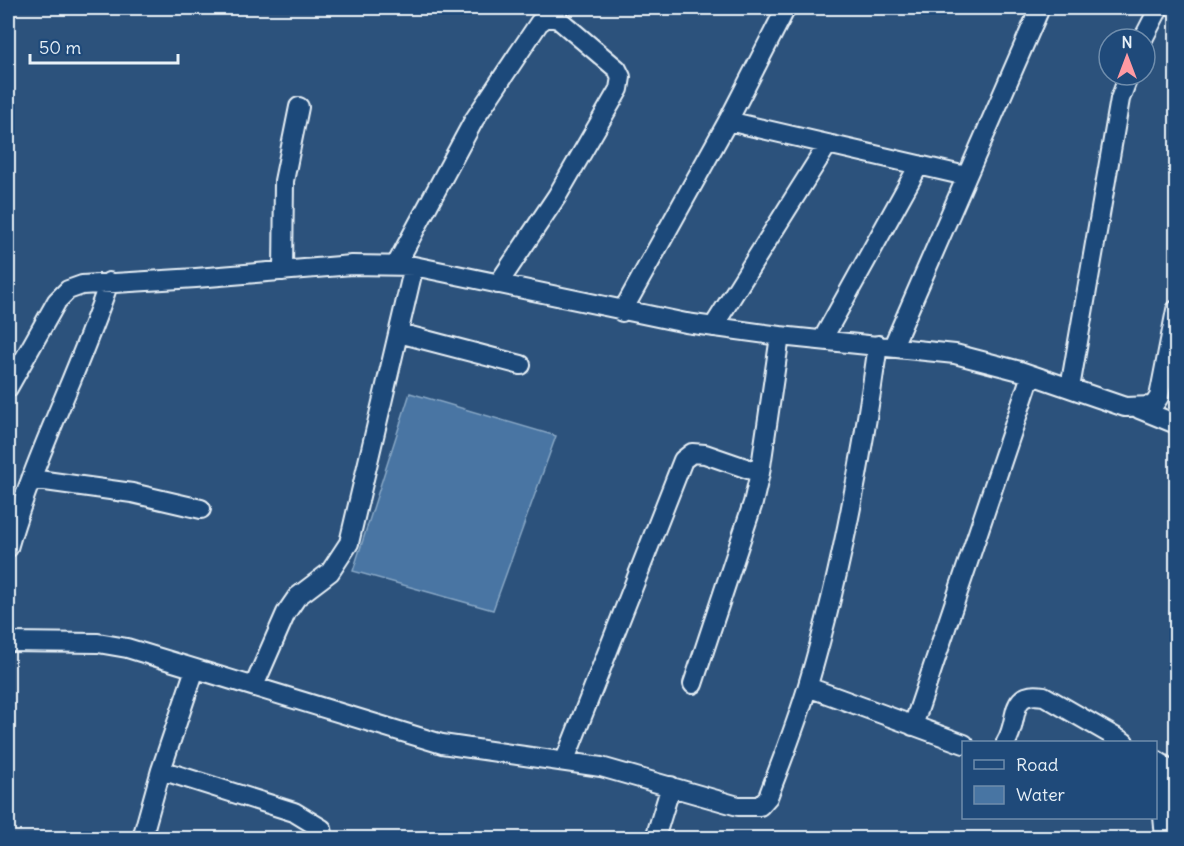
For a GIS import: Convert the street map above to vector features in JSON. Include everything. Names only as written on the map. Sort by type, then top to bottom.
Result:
[{"type":"street","points":[[498,284],[557,196],[619,89],[621,77],[617,69],[558,19],[539,8]]},
{"type":"street","points":[[622,312],[728,121],[786,8]]},
{"type":"street","points":[[8,642],[98,643],[127,648],[442,744],[601,767],[738,806],[760,806],[768,797],[808,687],[854,500],[886,345],[966,176],[1040,8]]},
{"type":"street","points":[[1149,27],[1159,8]]},
{"type":"street","points":[[254,686],[286,614],[297,597],[330,572],[348,543],[399,333],[405,266],[474,120],[539,23],[547,17],[558,19]]},
{"type":"street","points":[[1070,388],[1120,99],[1124,87]]},
{"type":"street","points":[[283,271],[284,181],[299,107]]},
{"type":"street","points":[[728,121],[966,176]]},
{"type":"street","points":[[713,327],[828,144]]},
{"type":"street","points":[[822,340],[919,165]]},
{"type":"street","points":[[10,377],[57,301],[68,290],[82,285],[352,265],[405,266],[622,312],[713,327],[955,354],[1031,375],[1125,407],[1139,408],[1153,406],[1159,397],[1176,310]]},
{"type":"street","points":[[8,548],[31,479],[83,358],[109,282]]},
{"type":"street","points":[[399,333],[521,365]]},
{"type":"street","points":[[693,684],[744,535],[760,473],[780,336]]},
{"type":"street","points":[[913,726],[1031,375]]},
{"type":"street","points":[[1139,408],[1176,424]]},
{"type":"street","points":[[565,760],[683,460],[692,453],[705,454],[760,473]]},
{"type":"street","points":[[31,479],[132,493],[201,509]]},
{"type":"street","points":[[142,838],[161,770],[195,669]]},
{"type":"street","points":[[808,687],[962,744]]},
{"type":"street","points":[[1006,741],[1016,708],[1021,699],[1030,694],[1044,696],[1122,741]]},
{"type":"street","points":[[1157,761],[1176,773]]},
{"type":"street","points":[[1157,761],[1166,838]]},
{"type":"street","points":[[161,770],[294,812],[322,828],[324,838]]},
{"type":"street","points":[[656,838],[671,786]]},
{"type":"water","points":[[410,393],[556,436],[493,610],[353,571]]}]
